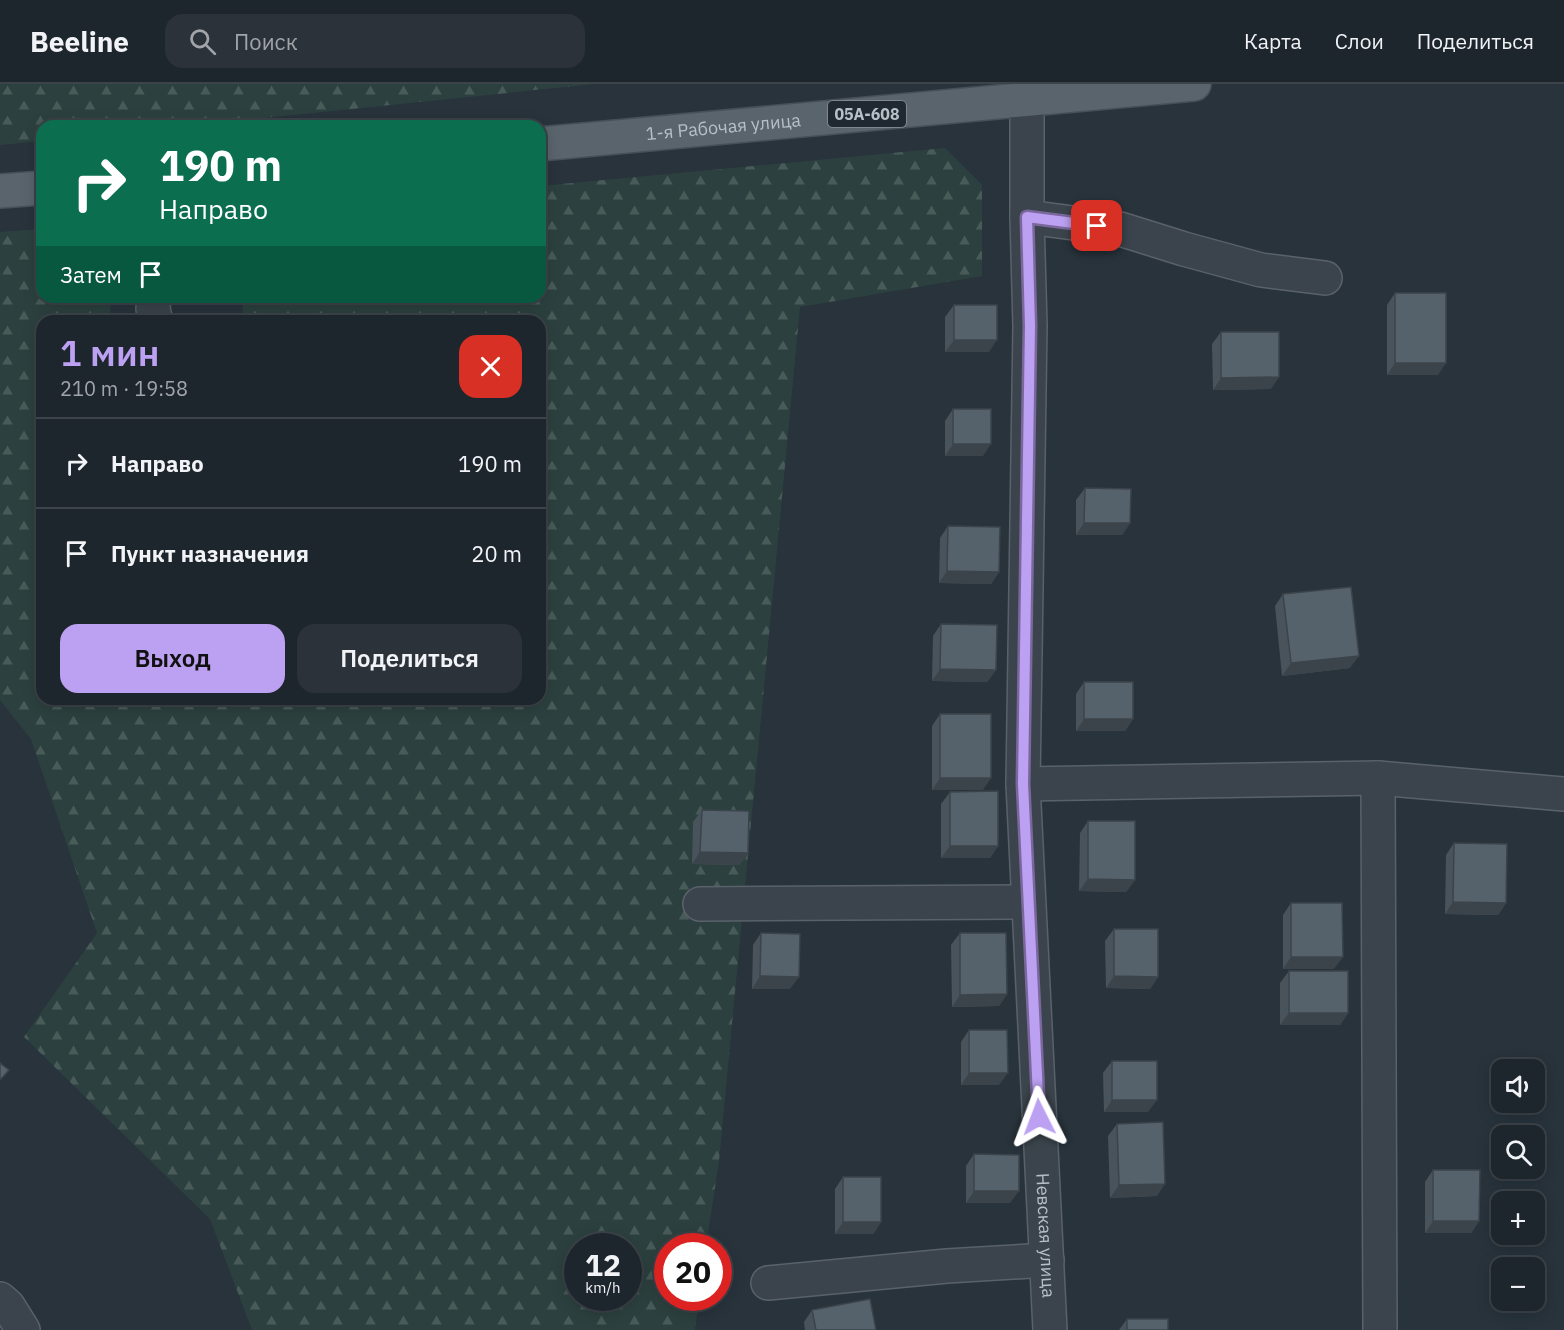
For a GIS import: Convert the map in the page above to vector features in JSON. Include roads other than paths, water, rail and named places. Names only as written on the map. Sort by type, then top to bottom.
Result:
[{"type":"main road","name":"1-я Рабочая улица","points":[[546,143],[1194,84]]},
{"type":"main road","points":[[0,191],[36,188]]},
{"type":"lane","name":"Невская улица","points":[[1028,99],[1027,217],[1030,326],[1023,784],[1050,1330]]},
{"type":"lane","points":[[1027,217],[1120,229],[1261,270],[1325,278]]},
{"type":"lane","points":[[1023,784],[1378,777],[1564,794]]},
{"type":"lane","points":[[1378,777],[1380,1330]]},
{"type":"lane","points":[[700,904],[1028,902]]},
{"type":"lane","points":[[768,1283],[947,1266],[1047,1260]]}]
